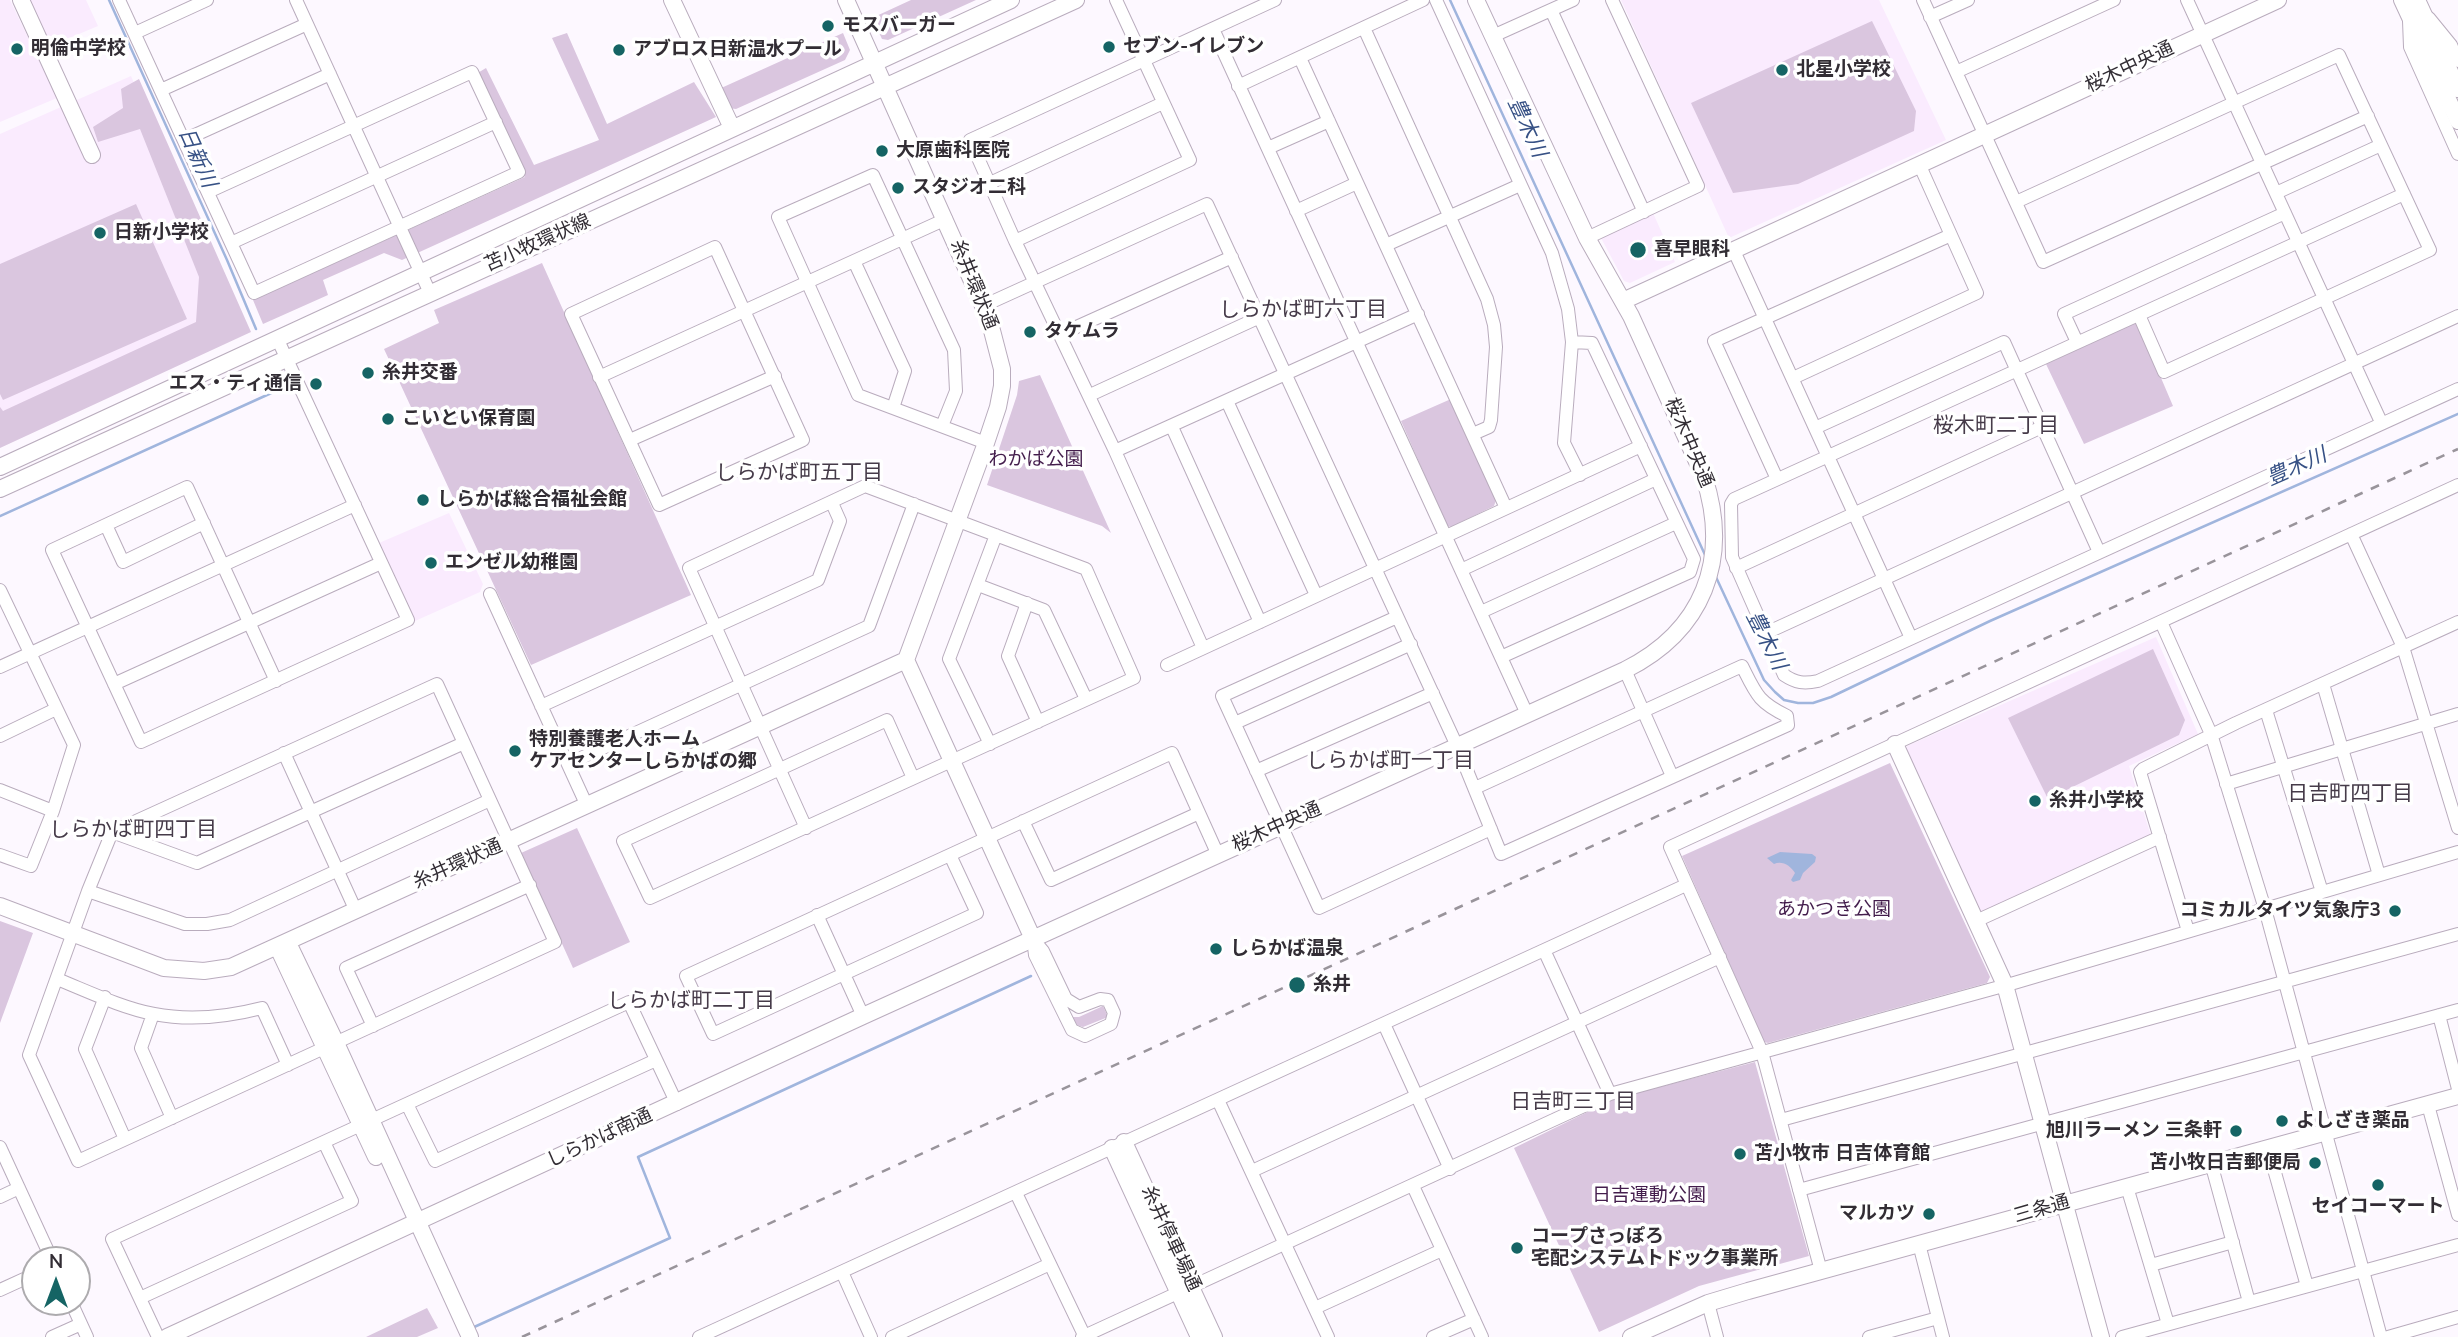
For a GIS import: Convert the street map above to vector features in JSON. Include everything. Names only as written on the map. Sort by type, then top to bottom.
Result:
[{"type":"street","points":[[21,0],[92,155]]},
{"type":"street","points":[[119,0],[254,293],[519,172],[472,72],[208,192]]},
{"type":"street","points":[[135,33],[207,0]]},
{"type":"street","points":[[296,0],[430,293]]},
{"type":"street","points":[[673,0],[732,128]]},
{"type":"street","name":"糸井環状通","points":[[0,906],[164,968],[204,971],[231,967],[906,660],[998,407],[1002,369],[985,305],[846,0]]},
{"type":"street","name":"苫小牧環状線","points":[[0,467],[1012,0]]},
{"type":"street","name":"苫小牧環状線","points":[[0,489],[1076,0]]},
{"type":"street","points":[[1015,241],[1190,160],[1116,0]]},
{"type":"street","points":[[1203,648],[1090,395],[1015,241],[970,140],[1275,0]]},
{"type":"street","points":[[1238,86],[1423,0]]},
{"type":"street","points":[[1436,0],[1552,253],[1568,309],[1572,342],[1564,443],[1580,475]]},
{"type":"street","points":[[1476,0],[1587,238],[1623,301]]},
{"type":"street","points":[[1493,36],[1573,0]]},
{"type":"street","points":[[1587,238],[1698,186],[1612,0]]},
{"type":"street","points":[[1923,0],[2043,262],[2368,116]]},
{"type":"street","points":[[1930,17],[1968,0]]},
{"type":"street","points":[[1956,72],[2114,0]]},
{"type":"street","points":[[2188,0],[2381,422]]},
{"type":"street","name":"桜木中央通","points":[[1033,939],[1625,670],[1653,654],[1677,633],[1702,595],[1714,557],[1715,526],[1710,495],[1623,301],[2278,0]]},
{"type":"street","points":[[2413,7],[2435,24],[2451,45],[2458,61]]},
{"type":"street","points":[[2413,7],[2458,89]]},
{"type":"street","points":[[2413,7],[2458,121]]},
{"type":"street","points":[[2413,7],[2410,47],[2458,154]]},
{"type":"street","points":[[1551,10],[1644,212]]},
{"type":"street","points":[[161,90],[307,24]]},
{"type":"street","points":[[1364,28],[1487,299],[1494,325],[1496,347],[1491,420],[1489,427],[1473,434]]},
{"type":"street","points":[[1213,29],[1527,715]]},
{"type":"street","points":[[2016,202],[2339,55],[2430,250],[2164,372],[2139,314]]},
{"type":"street","points":[[1300,58],[1506,508]]},
{"type":"street","points":[[184,140],[330,74]]},
{"type":"street","points":[[990,183],[1163,103]]},
{"type":"street","points":[[1268,148],[1329,121]]},
{"type":"street","points":[[231,243],[496,122]]},
{"type":"street","points":[[2276,193],[2381,145]]},
{"type":"street","points":[[1793,378],[1977,293],[1920,166]]},
{"type":"street","points":[[942,426],[956,391],[954,350],[873,175],[778,217],[858,395],[986,443]]},
{"type":"street","points":[[1296,211],[1357,183]]},
{"type":"street","points":[[1386,245],[1520,185]]},
{"type":"street","points":[[2404,194],[1734,499],[1731,504],[1732,557],[1784,675],[1795,682],[1807,684],[2458,389]]},
{"type":"street","points":[[985,305],[1208,204],[1457,746],[1501,854],[1787,725],[1787,716],[1762,701],[1742,666],[1475,789]]},
{"type":"street","points":[[2077,342],[2064,314],[2285,213]]},
{"type":"street","points":[[599,377],[946,219]]},
{"type":"street","points":[[1777,479],[1714,341],[1951,234]]},
{"type":"street","points":[[715,247],[775,376],[803,440],[659,505],[571,314],[715,247]]},
{"type":"street","points":[[1734,250],[1911,638]]},
{"type":"street","points":[[1061,334],[1233,257]]},
{"type":"street","points":[[854,261],[905,371],[893,408]]},
{"type":"street","points":[[1115,451],[1418,314]]},
{"type":"street","points":[[1766,633],[2458,316]]},
{"type":"street","points":[[1090,395],[1260,317]]},
{"type":"street","points":[[276,681],[187,488],[52,550],[141,742],[276,681],[408,620],[277,338]]},
{"type":"street","points":[[1501,657],[1690,572],[1694,559],[1592,343],[1572,342]]},
{"type":"street","points":[[1815,428],[2004,342],[2099,552]]},
{"type":"street","points":[[629,440],[775,376]]},
{"type":"street","points":[[1227,401],[1316,595]]},
{"type":"street","points":[[1172,427],[1260,622]]},
{"type":"street","points":[[1736,568],[2042,427]]},
{"type":"street","points":[[1167,664],[1641,446]]},
{"type":"street","points":[[1461,570],[1656,479]]},
{"type":"street","points":[[1821,1271],[1762,1052],[1670,847],[2458,485]]},
{"type":"street","points":[[806,828],[780,769],[761,726],[689,568],[865,486],[1086,569],[1134,678],[806,828],[650,898],[624,841],[780,769],[887,720],[913,778]]},
{"type":"street","points":[[541,706],[818,580],[840,522],[832,502]]},
{"type":"street","points":[[568,764],[869,626],[914,504]]},
{"type":"street","points":[[0,667],[355,505]]},
{"type":"street","points":[[106,525],[123,562],[204,523]]},
{"type":"street","points":[[1481,612],[1676,523]]},
{"type":"street","points":[[2351,534],[2403,647],[2458,828]]},
{"type":"street","points":[[990,744],[949,659],[996,535]]},
{"type":"street","points":[[114,684],[382,563]]},
{"type":"street","points":[[978,586],[1044,610],[1086,699]]},
{"type":"street","points":[[0,590],[74,745],[53,811],[31,866],[0,855]]},
{"type":"street","points":[[490,594],[587,806]]},
{"type":"street","points":[[1027,603],[1009,656],[1038,722]]},
{"type":"street","points":[[1397,617],[1222,696],[1319,908],[1491,829]]},
{"type":"street","points":[[2161,622],[2211,734],[2264,909],[2381,1337]]},
{"type":"street","points":[[2188,931],[2140,772],[2211,734],[2456,623],[2458,637]]},
{"type":"street","points":[[1235,723],[1411,644]]},
{"type":"street","points":[[906,660],[1033,939],[1043,951],[1066,999],[1079,1007],[1100,999],[1108,1000],[1114,1013],[1111,1024],[1085,1036],[1072,1030],[1035,955],[1033,939]]},
{"type":"street","points":[[1625,670],[1672,776]]},
{"type":"street","points":[[437,684],[464,743],[555,943],[78,1161],[29,1055],[112,832],[437,684]]},
{"type":"street","points":[[2323,684],[2379,875]]},
{"type":"street","points":[[1256,771],[1433,693]]},
{"type":"street","points":[[0,736],[56,709]]},
{"type":"street","points":[[2266,710],[2322,892]]},
{"type":"street","points":[[2226,784],[2458,714]]},
{"type":"street","points":[[112,832],[197,863],[464,743]]},
{"type":"street","points":[[1895,744],[2005,985],[2101,1337]]},
{"type":"street","points":[[284,753],[356,911]]},
{"type":"street","points":[[950,855],[976,913],[713,1034],[686,976],[1172,753],[1217,855]]},
{"type":"street","points":[[0,790],[53,811]]},
{"type":"street","points":[[88,891],[185,924],[230,920],[490,800]]},
{"type":"street","points":[[1023,821],[1051,880],[1199,813]]},
{"type":"street","points":[[1976,921],[2160,837]]},
{"type":"street","points":[[1016,1193],[1084,1337],[1610,1094],[2005,985],[2458,852]]},
{"type":"street","points":[[373,1026],[346,968],[530,885]]},
{"type":"street","points":[[699,1337],[1686,885]]},
{"type":"street","points":[[817,915],[863,1016]]},
{"type":"street","points":[[1781,1119],[2458,934]]},
{"type":"street","name":"しらかば南通","points":[[167,1337],[1033,939]]},
{"type":"street","points":[[283,945],[413,1224],[470,1337]]},
{"type":"street","points":[[1544,950],[1610,1094]]},
{"type":"street","points":[[1252,1171],[1720,957]]},
{"type":"street","points":[[57,979],[153,1014],[209,1017],[262,1008],[288,1065]]},
{"type":"street","points":[[104,997],[85,1049],[125,1139]]},
{"type":"street","points":[[158,1337],[112,1239],[629,1002],[677,1104]]},
{"type":"street","points":[[1799,1190],[2458,1010]]},
{"type":"street","points":[[153,1014],[141,1048],[172,1118]]},
{"type":"street","points":[[2439,1015],[2458,1089]]},
{"type":"street","points":[[1384,1024],[1450,1168]]},
{"type":"street","points":[[407,1104],[435,1161],[656,1060]]},
{"type":"street","name":"三条通","points":[[1631,1337],[1707,1303],[2458,1097]]},
{"type":"street","points":[[1218,1100],[1328,1337]]},
{"type":"street","points":[[2428,1104],[2458,1215]]},
{"type":"street","points":[[141,1298],[352,1201],[324,1142]]},
{"type":"street","name":"糸井停車場通","points":[[1118,1145],[1185,1290],[1214,1337]]},
{"type":"street","points":[[0,1147],[46,1246]]},
{"type":"street","points":[[2267,1148],[2307,1286]]},
{"type":"street","points":[[2211,1163],[2249,1302]]},
{"type":"street","points":[[1413,1186],[1482,1337]]},
{"type":"street","points":[[2127,1187],[2168,1324]]},
{"type":"street","points":[[0,1197],[19,1188]]},
{"type":"street","points":[[413,1224],[459,1337]]},
{"type":"street","points":[[2151,1265],[2233,1242]]},
{"type":"street","points":[[1919,1244],[1943,1337]]},
{"type":"street","points":[[2122,1337],[2458,1245]]},
{"type":"street","points":[[1315,1308],[1442,1250]]},
{"type":"street","points":[[892,1337],[1050,1264]]},
{"type":"street","points":[[842,1272],[871,1337]]},
{"type":"street","points":[[0,1290],[21,1280]]},
{"type":"street","name":"糸井停車場通","points":[[1185,1290],[1199,1337]]},
{"type":"street","points":[[1707,1303],[1717,1337]]},
{"type":"street","points":[[77,1316],[87,1337]]},
{"type":"street","points":[[2388,1337],[2458,1317]]},
{"type":"street","points":[[1869,1337],[1938,1318]]},
{"type":"street","points":[[1433,1337],[1474,1319]]},
{"type":"street","points":[[52,1337],[81,1324]]},
{"type":"shaded area","name":"明倫中学校","points":[[0,0],[10,0],[57,98],[0,122]]},
{"type":"shaded area","points":[[27,0],[86,0],[98,26],[48,47]]},
{"type":"shaded area","name":"北星小学校","points":[[1621,0],[1879,0],[1946,140],[1729,238]]},
{"type":"shaded area","name":"日新小学校","points":[[131,76],[244,332],[0,430],[0,134]]},
{"type":"shaded area","name":"喜早眼科","points":[[1653,213],[1675,262],[1630,283],[1624,281],[1601,238]]},
{"type":"shaded area","name":"エンゼル幼稚園","points":[[449,513],[483,584],[480,592],[415,621],[379,543]]},
{"type":"shaded area","name":"糸井小学校","points":[[2156,637],[2198,734],[2129,766],[2151,836],[1981,914],[1907,752],[1907,746]]},
{"type":"green space","points":[[911,0],[976,0],[888,40],[882,39],[872,18]]},
{"type":"green space","points":[[1872,21],[1916,111],[1914,131],[1798,184],[1733,193],[1691,103]]},
{"type":"green space","points":[[567,33],[607,124],[694,82],[716,117],[402,260],[384,253],[323,280],[328,295],[263,324],[253,300],[525,177],[476,74],[486,68],[534,165],[599,140],[552,38]]},
{"type":"green space","points":[[843,33],[850,50],[845,60],[736,109],[728,108],[719,89]]},
{"type":"green space","points":[[139,79],[251,332],[0,448],[0,407],[3,411],[196,322],[199,277],[140,129],[98,142],[93,127],[123,108],[121,89]]},
{"type":"green space","points":[[136,204],[187,319],[3,400],[0,394],[0,264]]},
{"type":"green space","points":[[542,263],[691,595],[531,665],[384,349],[439,323],[434,310]]},
{"type":"green space","points":[[2133,323],[2138,324],[2173,406],[2084,444],[2046,364]]},
{"type":"green space","name":"わかば公園","points":[[1040,375],[1111,533],[1102,526],[987,485],[1017,395],[1019,381]]},
{"type":"green space","points":[[1451,399],[1496,500],[1494,506],[1451,527],[1447,526],[1401,421]]},
{"type":"green space","points":[[2153,649],[2185,720],[2179,735],[2048,799],[2008,718]]},
{"type":"green space","name":"あかつき公園","points":[[1890,763],[1990,977],[1987,983],[1764,1042],[1682,856]]},
{"type":"green space","points":[[577,828],[630,942],[573,968],[521,853]]},
{"type":"green space","points":[[0,921],[33,933],[0,1023]]},
{"type":"green space","points":[[1103,1006],[1108,1017],[1083,1027],[1077,1025],[1072,1017],[1079,1017]]},
{"type":"green space","name":"日吉運動公園","points":[[1755,1062],[1809,1256],[1699,1286],[1599,1332],[1514,1148],[1614,1099]]},
{"type":"green space","points":[[427,1308],[438,1328],[417,1337],[366,1337]]},
{"type":"water","points":[[1780,852],[1812,854],[1816,857],[1815,862],[1803,873],[1800,880],[1793,882],[1791,880],[1795,873],[1791,868],[1783,863],[1774,864],[1767,858]]},
{"type":"waterway","name":"日新川","points":[[109,0],[256,329]]},
{"type":"waterway","name":"豊木川","points":[[1450,0],[1706,557]]},
{"type":"waterway","name":"日新川","points":[[0,516],[278,390],[280,386],[277,381]]},
{"type":"waterway","name":"豊木川","points":[[1715,575],[1764,680],[1784,700],[1813,703],[1831,697],[1990,621],[2458,414]]},
{"type":"waterway","points":[[472,1328],[670,1238],[638,1157],[1031,976]]},
{"type":"railway","points":[[522,1337],[2458,449]]},
{"type":"place","name":"モスバーガー","points":[[828,26]]},
{"type":"place","name":"セブン-イレブン","points":[[1109,47]]},
{"type":"place","name":"明倫中学校","points":[[17,49]]},
{"type":"place","name":"アブロス日新温水プール","points":[[619,50]]},
{"type":"place","name":"北星小学校","points":[[1782,70]]},
{"type":"place","name":"大原歯科医院","points":[[882,151]]},
{"type":"place","name":"スタジオ二科","points":[[898,188]]},
{"type":"place","name":"日新小学校","points":[[100,233]]},
{"type":"place","name":"喜早眼科","points":[[1638,250]]},
{"type":"place","name":"タケムラ","points":[[1030,332]]},
{"type":"place","name":"糸井交番","points":[[368,373]]},
{"type":"place","name":"エス・ティ通信","points":[[316,384]]},
{"type":"place","name":"こいとい保育園","points":[[388,419]]},
{"type":"place","name":"しらかば総合福祉会館","points":[[423,500]]},
{"type":"place","name":"エンゼル幼稚園","points":[[431,563]]},
{"type":"place","name":"特別養護老人ホーム ケアセンターしらかばの郷","points":[[515,751]]},
{"type":"place","name":"糸井小学校","points":[[2035,801]]},
{"type":"place","name":"コミカルタイツ気象庁3","points":[[2395,911]]},
{"type":"place","name":"しらかば温泉","points":[[1216,949]]},
{"type":"place","name":"糸井","points":[[1297,985]]},
{"type":"place","name":"よしざき薬品","points":[[2282,1121]]},
{"type":"place","name":"旭川ラーメン 三条軒","points":[[2236,1131]]},
{"type":"place","name":"苫小牧市 日吉体育館","points":[[1740,1154]]},
{"type":"place","name":"苫小牧日吉郵便局","points":[[2315,1163]]},
{"type":"place","name":"セイコーマート","points":[[2378,1185]]},
{"type":"place","name":"マルカツ","points":[[1929,1214]]},
{"type":"place","name":"コープさっぽろ 宅配システムトドック事業所","points":[[1517,1248]]},
{"type":"district","name":"しらかば町六丁目","points":[[1303,311]]},
{"type":"district","name":"桜木町二丁目","points":[[1996,427]]},
{"type":"district","name":"しらかば町五丁目","points":[[799,474]]},
{"type":"district","name":"しらかば町一丁目","points":[[1390,762]]},
{"type":"district","name":"日吉町四丁目","points":[[2350,795]]},
{"type":"district","name":"しらかば町四丁目","points":[[133,831]]},
{"type":"district","name":"しらかば町二丁目","points":[[691,1002]]},
{"type":"district","name":"日吉町三丁目","points":[[1573,1103]]}]
